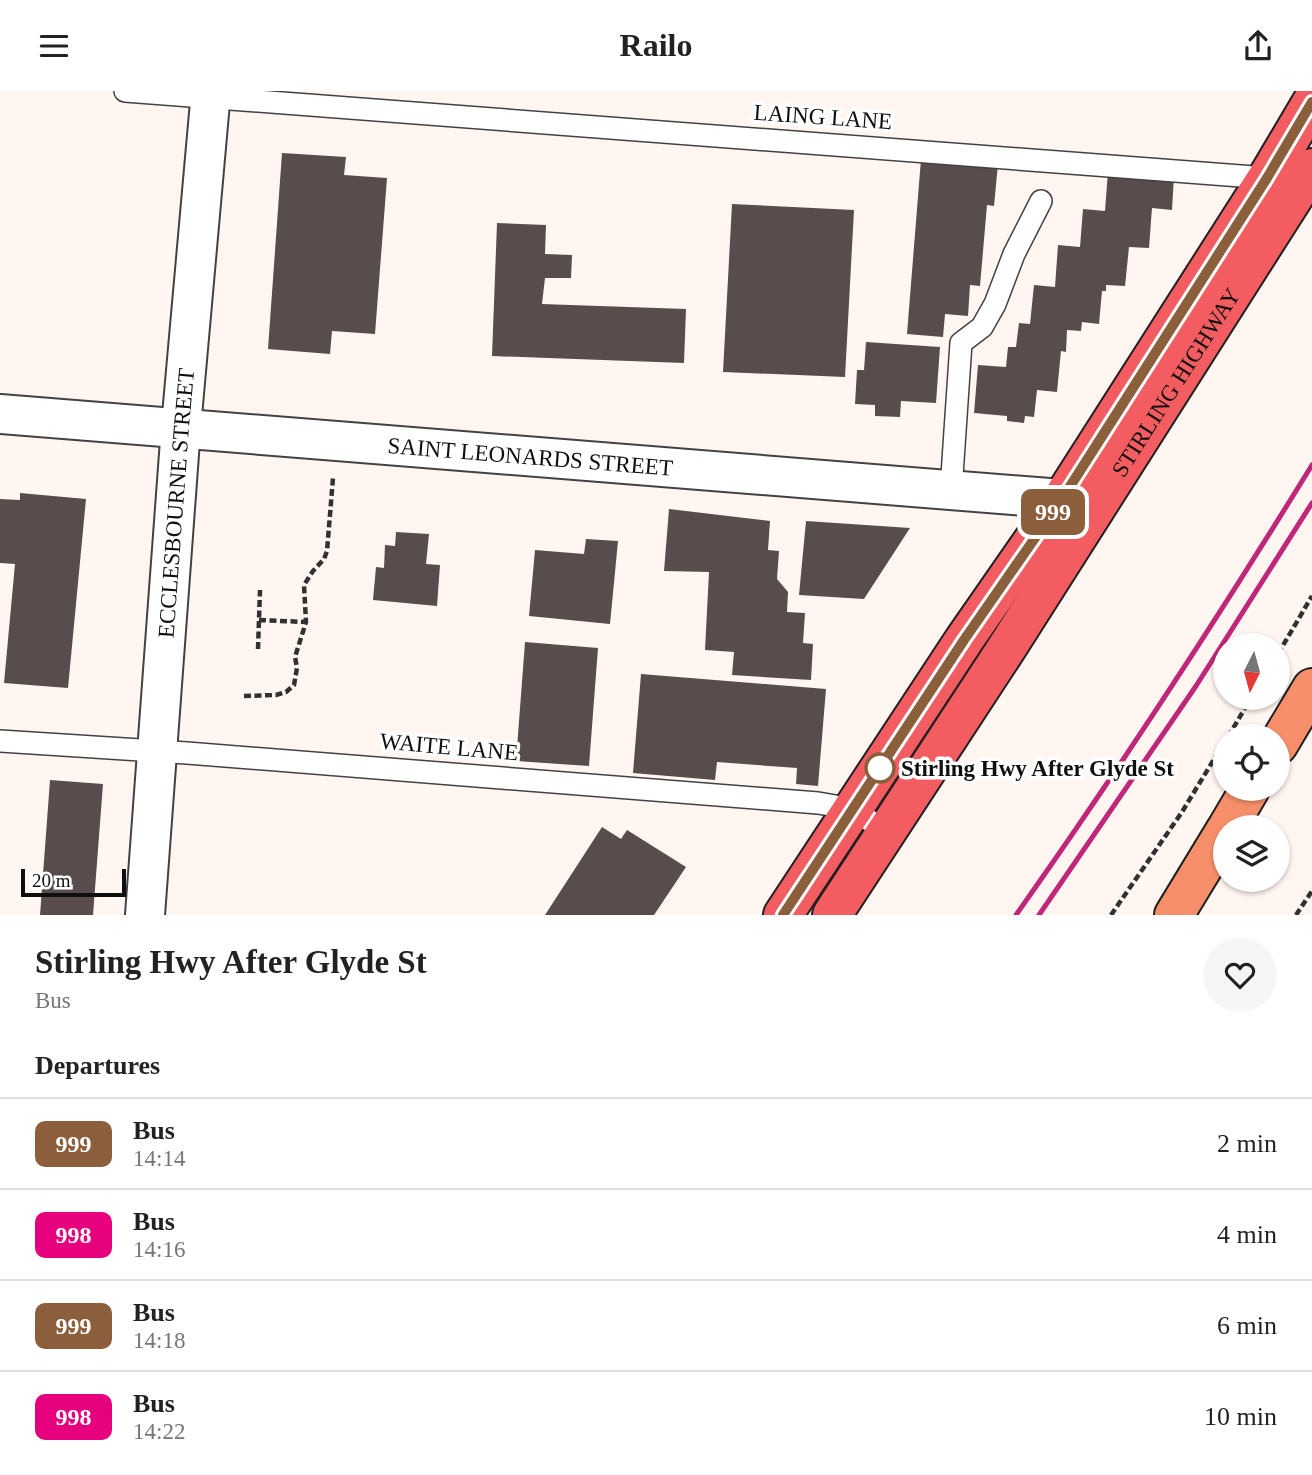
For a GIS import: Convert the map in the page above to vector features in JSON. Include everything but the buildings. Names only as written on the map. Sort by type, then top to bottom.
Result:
[{"type":"highway","name":"STIRLING HIGHWAY","points":[[783,915],[964,640],[1062,499],[1267,178],[1312,102]]},
{"type":"highway","name":"STIRLING HIGHWAY","points":[[832,915],[1312,168]]},
{"type":"main road","points":[[1290,725],[1312,688]]},
{"type":"main road","points":[[1174,915],[1213,850]]},
{"type":"street","name":"ECCLESBOURNE STREET","points":[[145,915],[181,427],[211,94]]},
{"type":"street","name":"SAINT LEONARDS STREET","points":[[0,414],[1062,499]]},
{"type":"lane","name":"LAING LANE","points":[[125,91],[211,94],[1267,178]]},
{"type":"lane","points":[[951,490],[961,343],[982,327],[995,304],[1014,254],[1041,201]]},
{"type":"lane","name":"WAITE LANE","points":[[0,741],[818,803],[853,809],[886,832]]},
{"type":"path","points":[[244,696],[276,695],[286,692],[294,685],[297,668],[295,657],[306,622],[304,585],[327,551],[336,439]]},
{"type":"path","points":[[258,649],[260,590]]},
{"type":"path","points":[[1290,634],[1312,597]]},
{"type":"path","points":[[259,620],[306,622]]},
{"type":"path","points":[[1111,915],[1182,812],[1213,761]]},
{"type":"path","points":[[1296,915],[1312,891]]},
{"type":"railway","points":[[1016,915],[1168,692],[1312,465]]},
{"type":"railway","points":[[1039,915],[1196,686],[1312,503]]},
{"type":"bus line","name":"999","points":[[783,915],[964,640],[1062,499],[1267,178],[1312,102]]},
{"type":"place","name":"Stirling Hwy After Glyde St","points":[[880,768]]}]
